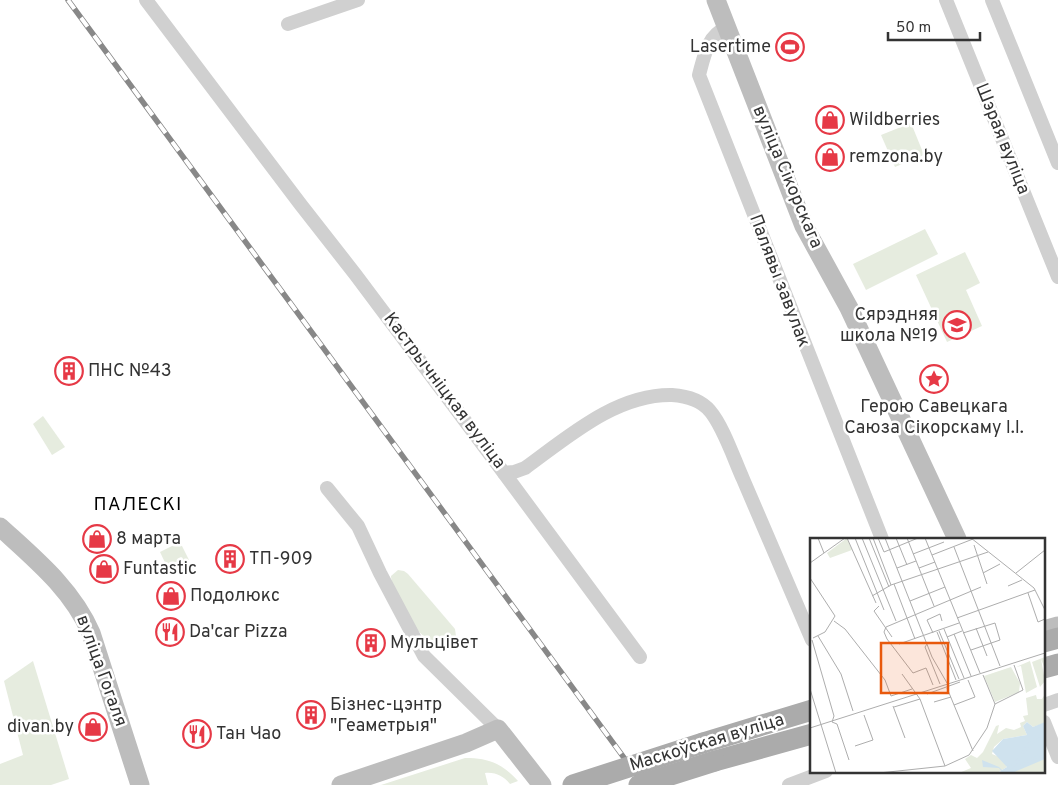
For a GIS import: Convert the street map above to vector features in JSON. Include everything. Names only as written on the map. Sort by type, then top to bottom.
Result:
[{"type":"main road","name":"Маскоўская вуліца","points":[[574,785],[810,711]]},
{"type":"main road","name":"Маскоўская вуліца","points":[[639,785],[715,761],[810,735]]},
{"type":"street","name":"Кастрычніцкая вуліца","points":[[146,0],[355,274],[504,474],[525,468],[591,421],[632,402],[663,395],[691,398],[703,404],[716,419],[810,635]]},
{"type":"street","points":[[288,24],[358,0]]},
{"type":"street","name":"вуліца Сікорскага","points":[[716,0],[804,226],[850,308],[957,538]]},
{"type":"street","name":"Шэрая вуліца","points":[[946,0],[1058,277]]},
{"type":"street","points":[[992,0],[1058,164]]},
{"type":"street","name":"Палявы завулак","points":[[726,28],[717,32],[711,39],[699,75],[882,538]]},
{"type":"street","points":[[504,474],[640,657]]},
{"type":"street","points":[[327,488],[358,526],[380,573],[424,656],[498,729],[542,785]]},
{"type":"street","name":"вуліца Гогаля","points":[[0,528],[55,578],[84,617],[94,641],[140,785]]},
{"type":"street","points":[[1046,704],[1058,700]]},
{"type":"street","points":[[1046,727],[1058,757]]},
{"type":"street","points":[[341,785],[466,743],[498,729]]},
{"type":"street","points":[[789,785],[823,772]]},
{"type":"shaded area","points":[[911,123],[924,155],[895,167],[881,135]]},
{"type":"shaded area","points":[[925,229],[938,254],[866,290],[853,264]]},
{"type":"shaded area","points":[[965,252],[980,283],[966,290],[982,326],[947,342],[916,275]]},
{"type":"shaded area","points":[[43,416],[65,447],[52,455],[33,424]]},
{"type":"shaded area","points":[[180,542],[189,560],[169,571],[160,552]]},
{"type":"shaded area","points":[[398,570],[408,574],[455,629],[456,636],[446,644],[435,644],[425,637],[405,613],[393,586],[391,576]]},
{"type":"shaded area","points":[[33,661],[69,779],[51,785],[0,785],[0,764],[23,755],[4,681]]},
{"type":"shaded area","points":[[465,758],[481,759],[494,763],[506,770],[518,781],[510,784],[499,775],[485,773],[488,785],[381,785]]},
{"type":"railway","points":[[68,0],[644,785]]},
{"type":"place","name":"Lasertime","points":[[790,47]]},
{"type":"place","name":"Wildberries","points":[[830,120]]},
{"type":"place","name":"remzona.by","points":[[830,157]]},
{"type":"place","name":"Сярэдняя школа №19","points":[[957,325]]},
{"type":"place","name":"ПНС №43","points":[[69,371]]},
{"type":"place","name":"Герою Савецкага Саюза Сікорскаму І.І.","points":[[934,379]]},
{"type":"place","name":"8 марта","points":[[97,539]]},
{"type":"place","name":"ТП-909","points":[[230,559]]},
{"type":"place","name":"Funtastic","points":[[104,569]]},
{"type":"place","name":"Подолюкс","points":[[171,596]]},
{"type":"place","name":"Da'car Pizza","points":[[170,632]]},
{"type":"place","name":"Мульцівет","points":[[371,643]]},
{"type":"place","name":"Бізнес-цэнтр \"Геаметрыя\"","points":[[311,715]]},
{"type":"place","name":"divan.by","points":[[93,727]]},
{"type":"place","name":"Тан Чао","points":[[197,734]]},
{"type":"district","name":"ПАЛЕСКІ","points":[[138,505]]}]
